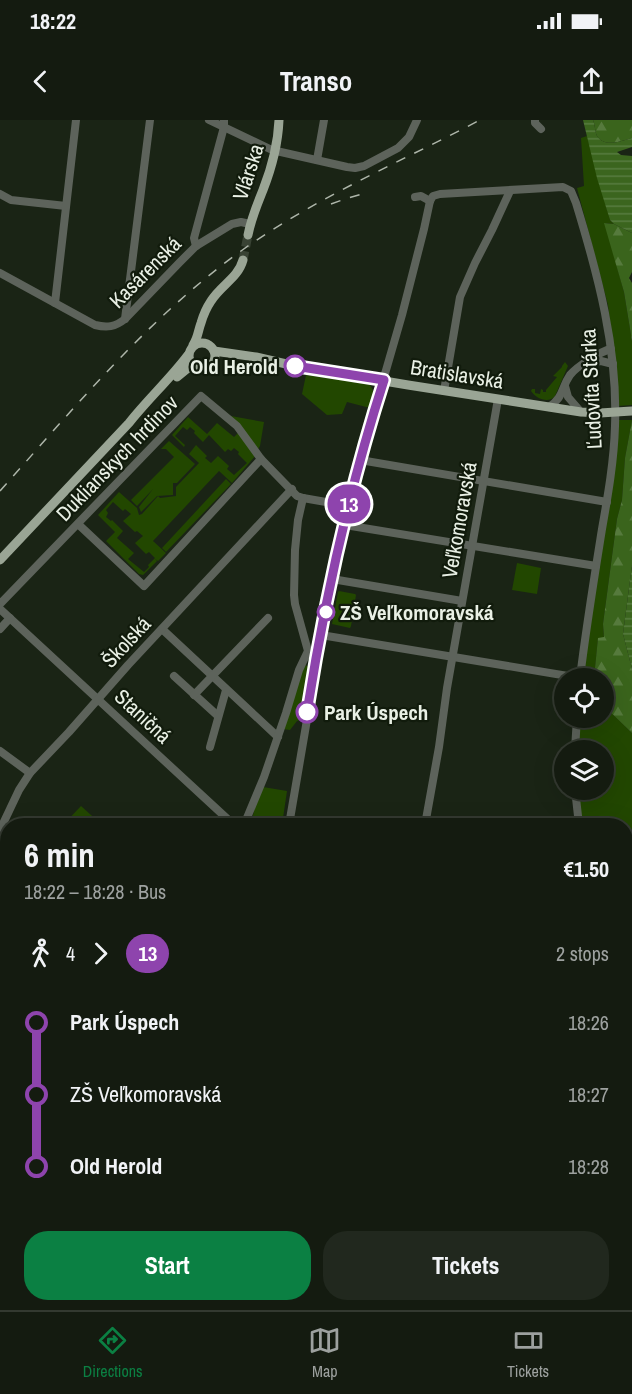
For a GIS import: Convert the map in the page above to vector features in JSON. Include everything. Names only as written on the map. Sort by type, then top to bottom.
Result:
[{"type":"main road","name":"Vlárska","points":[[248,235],[276,151],[279,120]]},
{"type":"main road","points":[[194,345],[201,321],[214,297],[238,273],[243,260]]},
{"type":"main road","points":[[205,314],[206,336],[213,349],[214,362]]},
{"type":"main road","name":"Bratislavská","points":[[129,423],[180,366],[194,345],[204,343],[213,349],[278,363]]},
{"type":"main road","points":[[188,356],[189,361],[196,368]]},
{"type":"main road","name":"Bratislavská","points":[[0,560],[129,423],[184,370],[188,368],[205,369],[219,359],[278,363],[554,408],[586,412],[632,411]]},
{"type":"street","points":[[55,303],[76,120]]},
{"type":"street","points":[[125,319],[150,120]]},
{"type":"street","points":[[209,120],[224,124],[268,149],[347,167],[361,167],[398,148],[409,137],[417,120]]},
{"type":"street","points":[[317,160],[324,120]]},
{"type":"street","points":[[535,120],[541,129]]},
{"type":"street","points":[[196,246],[195,235],[224,124]]},
{"type":"street","name":"Ľudovíta Stárka","points":[[430,201],[433,196],[440,194],[563,187],[572,193],[583,225],[608,326],[613,364],[615,424],[607,502],[581,668]]},
{"type":"street","points":[[444,391],[460,297],[510,191]]},
{"type":"street","points":[[0,194],[11,200],[66,206]]},
{"type":"street","points":[[321,635],[360,460],[424,229],[430,201],[421,196],[415,197]]},
{"type":"street","name":"Kasárenská","points":[[0,273],[95,325],[116,326],[196,246],[232,224],[241,222],[250,224]]},
{"type":"street","points":[[554,408],[572,372],[600,352],[611,349]]},
{"type":"street","points":[[588,362],[601,361],[613,364]]},
{"type":"street","points":[[565,386],[568,397],[586,412]]},
{"type":"street","name":"Duklianskych hrdinov","points":[[0,604],[201,396],[237,426],[261,459],[297,496],[349,506]]},
{"type":"street","points":[[554,408],[562,406],[568,397]]},
{"type":"street","name":"Veľkomoravská","points":[[426,818],[498,399]]},
{"type":"street","points":[[78,524],[144,586],[261,459]]},
{"type":"street","points":[[360,460],[607,502]]},
{"type":"street","name":"Školská","points":[[6,818],[30,773],[292,489]]},
{"type":"street","points":[[247,818],[264,777],[299,670],[308,651],[294,595],[295,550],[303,498]]},
{"type":"street","points":[[345,525],[596,566]]},
{"type":"street","points":[[332,579],[462,601]]},
{"type":"street","name":"Staničná","points":[[0,609],[226,818]]},
{"type":"street","points":[[0,629],[10,618]]},
{"type":"street","points":[[194,695],[268,618]]},
{"type":"street","points":[[162,629],[278,738]]},
{"type":"street","points":[[290,818],[322,632],[321,635]]},
{"type":"street","points":[[321,635],[554,673]]},
{"type":"street","points":[[304,659],[315,663]]},
{"type":"street","points":[[174,676],[218,716]]},
{"type":"street","points":[[210,747],[226,690]]},
{"type":"street","points":[[0,751],[30,773]]},
{"type":"street","points":[[576,800],[578,818]]},
{"type":"shaded area","points":[[583,120],[593,120],[597,136],[604,142],[613,143],[632,138],[632,147],[617,152],[621,155],[632,156],[632,233],[610,220]]},
{"type":"shaded area","points":[[587,136],[610,220],[614,224],[605,223],[624,292],[632,341],[632,405],[618,406],[608,305],[577,188],[584,186],[581,138]]},
{"type":"shaded area","points":[[565,362],[568,366],[555,396],[546,400],[533,394],[532,389],[535,389],[535,393],[540,394],[541,389],[546,392],[557,377],[553,376]]},
{"type":"shaded area","points":[[306,375],[369,384],[373,392],[370,408],[347,402],[342,414],[327,415],[302,394]]},
{"type":"shaded area","points":[[199,392],[231,416],[264,422],[257,451],[230,416]]},
{"type":"shaded area","points":[[188,417],[207,434],[217,423],[234,437],[239,432],[256,455],[232,483],[219,471],[153,541],[166,553],[158,561],[155,559],[157,561],[143,575],[139,574],[106,541],[115,532],[98,515],[119,492],[137,508],[139,515],[158,496],[160,498],[176,496],[176,487],[199,463],[189,454],[196,445],[211,463],[218,456],[229,466],[227,469],[234,475],[247,463],[234,448],[225,452],[209,435],[203,442],[190,427],[187,430],[183,427],[175,436],[185,445],[184,447],[172,435]],"holes":[[[113,502],[123,511],[125,509],[131,514],[123,521],[143,536],[135,543],[146,554],[149,552],[155,558],[144,572],[128,559],[134,553],[117,538],[123,531],[106,517],[108,513],[106,510]]]},
{"type":"shaded area","points":[[618,420],[632,420],[603,624],[604,638],[598,639],[595,668],[585,668]]},
{"type":"shaded area","points":[[169,441],[195,464],[177,483],[173,483],[173,495],[157,496],[141,512],[139,507],[153,489],[137,506],[131,500],[174,457],[166,449],[161,449]]},
{"type":"shaded area","points":[[226,479],[231,484],[166,552],[162,548]]},
{"type":"shaded area","points":[[517,563],[541,568],[537,594],[512,590]]},
{"type":"shaded area","points":[[632,565],[632,669],[623,634]]},
{"type":"shaded area","points":[[339,591],[356,595],[350,628],[332,624]]},
{"type":"shaded area","points":[[305,665],[309,667],[300,720],[290,730],[283,729],[302,668]]},
{"type":"shaded area","points":[[614,716],[632,733],[632,818],[581,818],[579,800],[614,800],[614,740],[579,740],[579,728],[614,728]]},
{"type":"shaded area","points":[[263,787],[287,791],[283,818],[252,818],[253,810]]},
{"type":"shaded area","points":[[81,806],[94,818],[70,818]]},
{"type":"green space","points":[[593,120],[632,120],[632,138],[613,143],[604,142],[597,136]]},
{"type":"green space","points":[[604,223],[614,224],[632,233],[632,272],[629,278],[632,283],[632,341],[624,292]]},
{"type":"green space","points":[[632,420],[632,565],[623,634],[632,669],[632,733],[614,716],[614,668],[595,668],[598,638],[604,637],[603,624],[617,519],[622,500],[625,458]]},
{"type":"tunnel","points":[[243,260],[248,235]]},
{"type":"railway","points":[[0,491],[114,365],[144,334],[207,277],[241,251],[298,214],[480,120]]},
{"type":"railway","points":[[331,204],[369,192]]},
{"type":"bus line","name":"13","points":[[295,366],[384,380],[360,460],[332,579],[307,712]]},
{"type":"place","name":"Old Herold","points":[[295,366]]},
{"type":"place","name":"ZŠ Veľkomoravská","points":[[326,612]]},
{"type":"place","name":"Park Úspech","points":[[307,712]]}]
